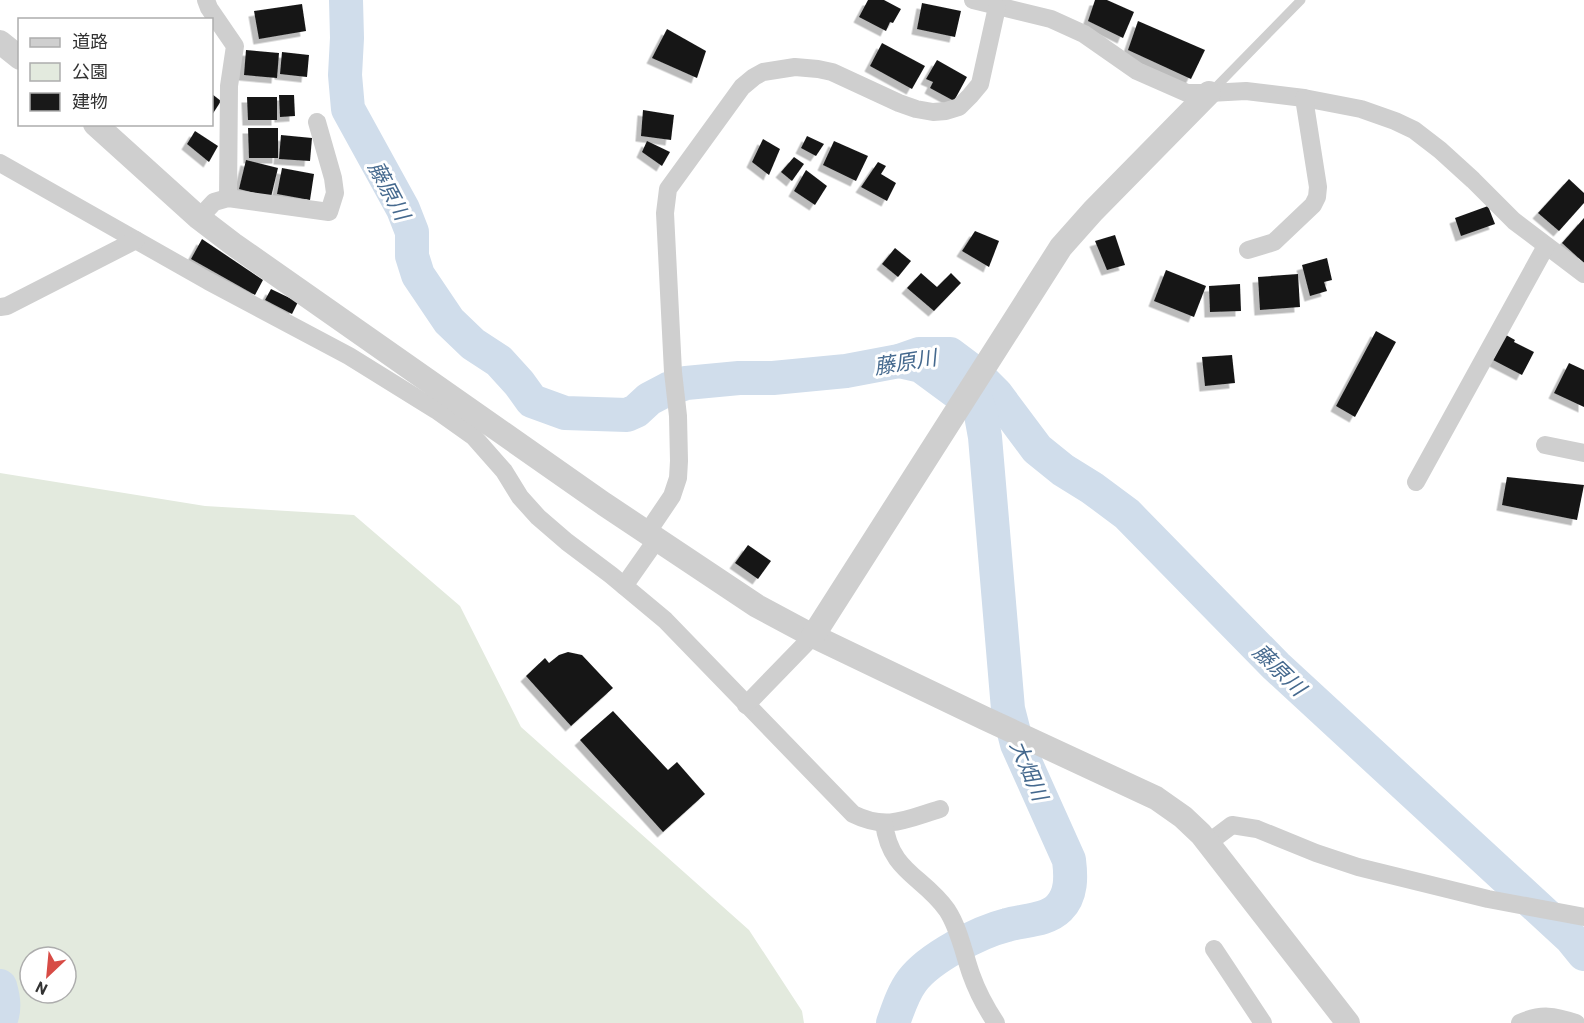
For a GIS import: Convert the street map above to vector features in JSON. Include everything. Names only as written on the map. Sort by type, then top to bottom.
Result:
[{"type":"street","points":[[206,0],[235,46],[228,86],[228,198]]},
{"type":"street","points":[[973,0],[1051,19],[1084,34],[1137,71],[1187,93],[1246,91],[1305,98],[1376,114],[1414,130],[1473,180],[1514,221],[1584,274]]},
{"type":"street","points":[[624,586],[672,496],[678,478],[678,416],[665,213],[668,189],[742,87],[763,72],[795,67],[818,69],[832,72],[916,109],[933,112],[959,107],[980,84],[997,7]]},
{"type":"street","points":[[0,42],[18,56]]},
{"type":"street","points":[[746,705],[813,636],[1061,247],[1093,211],[1209,93]]},
{"type":"street","points":[[1248,250],[1274,242],[1313,205],[1317,196],[1318,187],[1305,98]]},
{"type":"street","points":[[199,218],[214,202],[228,198],[329,212],[335,193],[333,178],[317,122]]},
{"type":"street","points":[[97,126],[199,218],[262,264],[652,536],[757,606],[813,636],[1156,798],[1183,817],[1202,834],[1348,1023]]},
{"type":"street","points":[[0,163],[208,281],[349,356],[474,437],[504,471],[520,497],[538,517],[665,620],[853,814],[867,821],[884,823],[899,822],[940,809]]},
{"type":"street","points":[[0,307],[8,306],[136,240]]},
{"type":"street","points":[[1416,482],[1546,246]]},
{"type":"street","points":[[1545,445],[1584,453]]},
{"type":"street","points":[[884,823],[886,838],[892,853],[936,896],[948,912],[961,942],[971,976],[996,1023]]},
{"type":"street","points":[[1208,843],[1232,825],[1257,829],[1358,867],[1488,899],[1584,917]]},
{"type":"street","points":[[1214,949],[1263,1023]]},
{"type":"street","points":[[1520,1023],[1542,1016],[1557,1017],[1576,1023]]},
{"type":"lane","points":[[1209,93],[1301,0]]},
{"type":"green space","points":[[0,473],[205,506],[354,515],[460,606],[521,727],[749,930],[802,1011],[804,1023],[14,1023],[0,987]]},
{"type":"building","points":[[868,0],[884,0],[901,9],[886,31],[859,17]]},
{"type":"building","points":[[1095,0],[1107,0],[1134,12],[1123,38],[1088,21]]},
{"type":"building","points":[[922,3],[961,11],[955,37],[917,29]]},
{"type":"building","points":[[302,4],[306,31],[259,39],[254,11]]},
{"type":"building","points":[[1138,21],[1205,50],[1191,79],[1128,50]]},
{"type":"building","points":[[667,29],[706,51],[697,78],[652,58]]},
{"type":"building","points":[[882,43],[925,66],[912,89],[870,66]]},
{"type":"building","points":[[246,50],[279,53],[277,78],[244,75]]},
{"type":"building","points":[[282,52],[309,55],[307,77],[280,74]]},
{"type":"building","points":[[937,60],[967,77],[954,101],[930,88],[933,82],[926,79]]},
{"type":"building","points":[[213,95],[221,101],[213,113]]},
{"type":"building","points":[[279,95],[294,95],[295,116],[280,117]]},
{"type":"building","points":[[247,97],[277,97],[277,120],[248,120]]},
{"type":"building","points":[[643,110],[674,115],[671,140],[641,136]]},
{"type":"building","points":[[248,128],[278,128],[278,158],[249,158]]},
{"type":"building","points":[[195,131],[218,146],[209,162],[187,144]]},
{"type":"building","points":[[281,135],[312,138],[310,161],[279,159]]},
{"type":"building","points":[[807,136],[824,144],[816,156],[801,148]]},
{"type":"building","points":[[763,139],[780,149],[769,175],[752,162]]},
{"type":"building","points":[[647,141],[670,152],[662,166],[642,152]]},
{"type":"building","points":[[834,141],[868,156],[856,181],[823,165]]},
{"type":"building","points":[[794,157],[804,164],[792,181],[781,172]]},
{"type":"building","points":[[246,160],[278,168],[271,197],[239,189]]},
{"type":"building","points":[[878,162],[886,166],[881,174],[896,183],[887,201],[861,187]]},
{"type":"building","points":[[282,168],[314,174],[310,200],[277,194]]},
{"type":"building","points":[[806,170],[827,186],[815,205],[794,191]]},
{"type":"building","points":[[1569,179],[1584,193],[1584,203],[1559,231],[1538,213]]},
{"type":"building","points":[[1488,206],[1495,224],[1461,236],[1455,218]]},
{"type":"building","points":[[1584,218],[1584,263],[1562,243]]},
{"type":"building","points":[[975,231],[999,241],[989,267],[962,251]]},
{"type":"building","points":[[1115,235],[1125,265],[1107,270],[1095,241]]},
{"type":"building","points":[[202,239],[263,280],[255,295],[191,259]]},
{"type":"building","points":[[895,248],[911,261],[898,277],[882,264]]},
{"type":"building","points":[[1327,258],[1332,280],[1324,282],[1327,291],[1310,296],[1302,265]]},
{"type":"building","points":[[1166,270],[1206,286],[1194,317],[1154,301]]},
{"type":"building","points":[[921,273],[937,287],[951,273],[961,283],[934,311],[907,288]]},
{"type":"building","points":[[1298,274],[1300,307],[1260,310],[1258,277]]},
{"type":"building","points":[[1240,284],[1241,311],[1210,312],[1209,286]]},
{"type":"building","points":[[271,289],[298,302],[292,314],[265,300]]},
{"type":"building","points":[[1376,331],[1396,342],[1355,417],[1336,406]]},
{"type":"building","points":[[1506,335],[1515,340],[1514,342],[1534,352],[1522,375],[1493,360]]},
{"type":"building","points":[[1232,355],[1235,383],[1205,386],[1202,357]]},
{"type":"building","points":[[1569,363],[1584,370],[1584,407],[1554,393]]},
{"type":"building","points":[[1507,477],[1584,485],[1577,520],[1502,505]]},
{"type":"building","points":[[748,545],[771,561],[758,579],[735,563]]},
{"type":"building","points":[[568,652],[582,655],[613,688],[571,726],[526,676],[545,658],[549,663],[559,655]]},
{"type":"building","points":[[613,711],[668,770],[677,762],[705,794],[663,832],[580,740]]},
{"type":"waterway","name":"藤原川","points":[[346,0],[345,75],[348,109],[403,209],[412,232],[412,256],[418,275],[449,321],[473,344],[499,361],[532,401],[565,413],[627,415],[636,411],[649,399],[686,383],[846,371],[899,361],[919,354],[950,354],[974,372],[996,394],[1037,449],[1063,470],[1127,514],[1276,666],[1571,938],[1584,954]]},
{"type":"waterway","name":"大畑川","points":[[893,1023],[901,1001],[920,972],[942,955],[983,933],[1041,918],[1054,912],[1066,897],[1070,879],[1069,860],[1017,744],[1008,709],[985,437],[981,415],[976,400],[959,394],[921,366],[899,361]]},
{"type":"waterway","points":[[0,986],[3,1004],[0,1022]]}]
